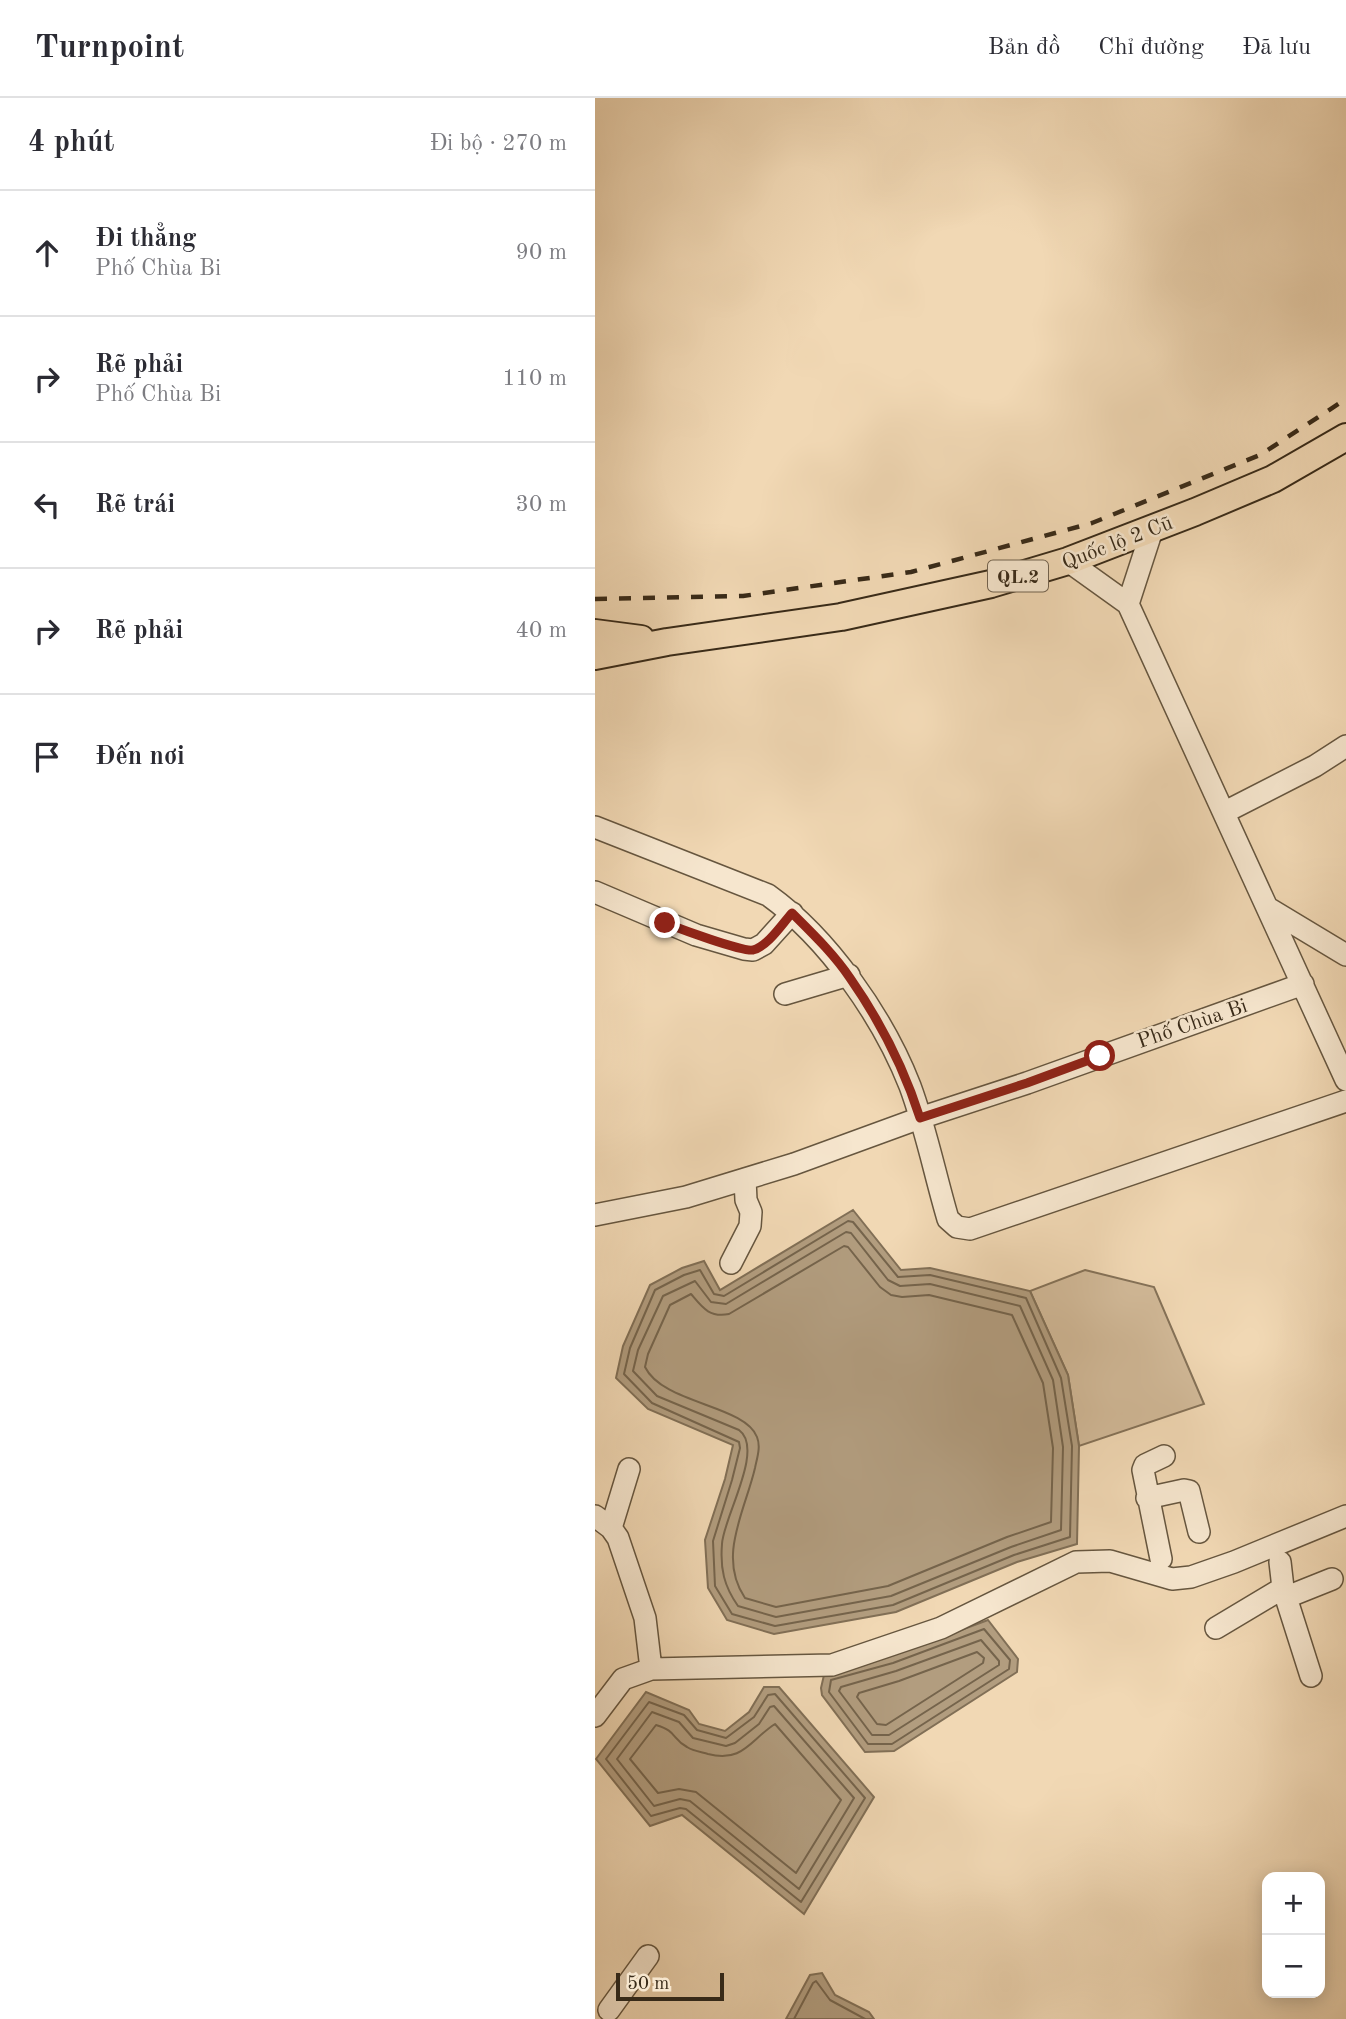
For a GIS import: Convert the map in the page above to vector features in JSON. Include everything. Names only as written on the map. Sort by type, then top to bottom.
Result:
[{"type":"main road","name":"Quốc lộ 2 Cũ","points":[[595,656],[667,642],[841,617],[991,584],[1068,561],[1153,530],[1273,479],[1346,437]]},
{"type":"main road","name":"Quốc lộ 2 Cũ","points":[[595,633],[667,642]]},
{"type":"street","points":[[1128,604],[1153,530]]},
{"type":"street","points":[[1068,561],[1128,604],[1346,1080]]},
{"type":"street","points":[[1225,813],[1346,747]]},
{"type":"street","points":[[595,827],[768,895],[792,913],[849,975],[890,1045],[909,1084],[948,1219],[957,1227],[970,1229],[1346,1101]]},
{"type":"street","points":[[595,892],[696,936],[753,950],[764,944],[792,913]]},
{"type":"street","points":[[1268,908],[1346,954]]},
{"type":"street","points":[[785,994],[849,975]]},
{"type":"street","name":"Phố Chùa Bi","points":[[595,1214],[685,1197],[794,1164],[1303,984]]},
{"type":"street","points":[[731,1263],[750,1226],[751,1212],[745,1179]]},
{"type":"street","points":[[1160,1568],[1159,1544],[1143,1470],[1145,1465],[1164,1456]]},
{"type":"street","points":[[629,1469],[603,1522],[618,1538],[645,1618],[652,1669]]},
{"type":"street","points":[[1147,1498],[1189,1491],[1199,1532]]},
{"type":"street","points":[[595,1716],[623,1679],[652,1669],[832,1665],[941,1628],[1076,1562],[1110,1562],[1160,1568],[1172,1579],[1191,1577],[1280,1552],[1346,1516]]},
{"type":"street","points":[[1280,1552],[1285,1593],[1311,1676]]},
{"type":"street","points":[[1216,1628],[1285,1593],[1332,1580]]},
{"type":"street","points":[[607,2009],[648,1956]]},
{"type":"shaded area","points":[[1085,1270],[1154,1287],[1204,1404],[1079,1446],[1068,1375],[1030,1291]]},
{"type":"water","points":[[853,1210],[901,1270],[930,1268],[1030,1291],[1068,1375],[1079,1446],[1077,1544],[1017,1562],[896,1612],[774,1634],[727,1620],[708,1588],[705,1540],[733,1445],[648,1409],[616,1378],[623,1346],[650,1285],[682,1268],[704,1261],[720,1290]]},
{"type":"water","points":[[988,1620],[1018,1659],[1017,1672],[894,1751],[865,1752],[822,1695],[824,1675],[891,1656]]},
{"type":"water","points":[[764,1687],[779,1687],[874,1797],[804,1914],[682,1815],[650,1826],[596,1759],[646,1692],[689,1710],[699,1724],[725,1731],[749,1712]]},
{"type":"water","points":[[822,1973],[835,1995],[869,2012],[874,2019],[786,2019],[810,1975]]},
{"type":"railway","points":[[595,599],[743,596],[911,572],[1092,523],[1260,455],[1346,399]]},
{"type":"route","points":[[665,923],[696,936],[753,950],[764,944],[792,913],[849,975],[890,1045],[909,1084],[920,1118],[1100,1056]]}]
